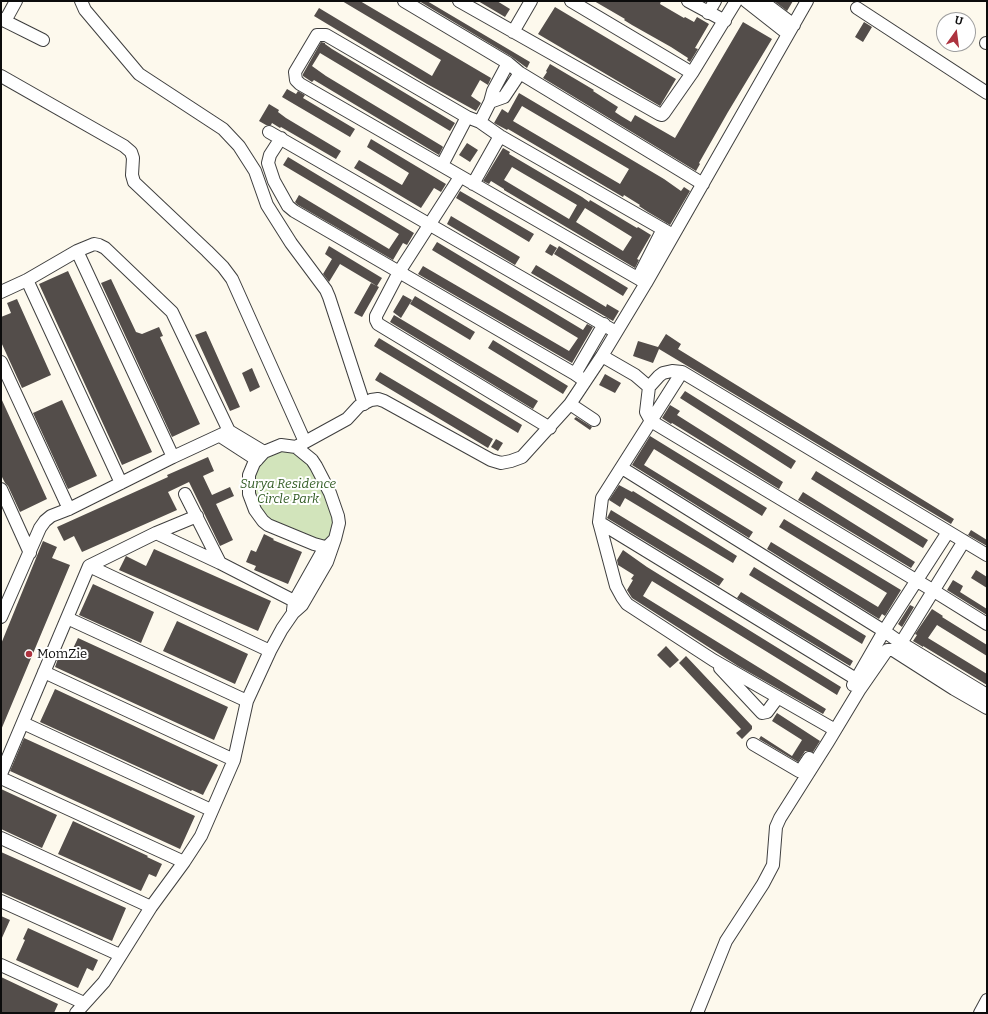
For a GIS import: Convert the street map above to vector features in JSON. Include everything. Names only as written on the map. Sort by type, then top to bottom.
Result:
[{"type":"street","points":[[16,1],[3,20],[42,40]]},
{"type":"street","points":[[81,1],[85,10],[143,78],[223,129],[239,146],[255,171],[267,205],[291,243],[330,297],[362,405]]},
{"type":"street","points":[[404,1],[508,63],[520,73],[703,184]]},
{"type":"street","points":[[459,1],[659,114],[664,113],[692,73],[736,1]]},
{"type":"street","points":[[514,32],[531,1]]},
{"type":"street","points":[[571,1],[692,73]]},
{"type":"street","points":[[688,1],[708,13],[725,20]]},
{"type":"street","points":[[708,13],[715,1]]},
{"type":"street","points":[[746,1],[791,30]]},
{"type":"street","points":[[762,1],[791,30]]},
{"type":"street","points":[[324,553],[314,544],[284,532],[263,521],[258,516],[252,502],[248,484],[249,474],[261,456],[281,445],[301,444],[347,419],[362,405],[371,400],[378,399],[491,460],[501,463],[522,457],[550,428],[570,404],[602,356],[668,232],[703,184],[807,1]]},
{"type":"street","points":[[857,8],[987,92]]},
{"type":"street","points":[[642,281],[300,84],[296,80],[296,72],[317,35],[326,35],[467,117],[480,122],[500,136],[668,232]]},
{"type":"street","points":[[480,122],[490,102],[493,91],[508,63]]},
{"type":"street","points":[[490,102],[504,96],[520,73]]},
{"type":"street","points":[[1,76],[124,146],[131,152],[133,158],[132,175],[134,182],[223,267],[232,279],[303,451],[316,466],[330,494],[339,523],[335,538],[324,553],[296,607],[270,651],[247,701],[234,760],[200,836],[184,862],[151,907],[104,982],[76,1013]]},
{"type":"street","points":[[442,165],[467,117]]},
{"type":"street","points":[[269,132],[616,332]]},
{"type":"street","points":[[473,184],[500,136]]},
{"type":"street","points":[[281,138],[270,155],[268,163],[274,181],[288,206],[294,211],[586,381]]},
{"type":"street","points":[[460,177],[399,272],[376,316],[378,324],[550,428]]},
{"type":"street","points":[[1,292],[27,280],[77,251],[94,244],[104,248],[172,312],[224,434],[261,456]]},
{"type":"street","points":[[77,251],[173,457]]},
{"type":"street","points":[[27,280],[121,483]]},
{"type":"street","points":[[575,374],[604,324]]},
{"type":"street","points":[[602,356],[635,375],[649,387]]},
{"type":"street","points":[[1,362],[69,509]]},
{"type":"street","points":[[987,555],[682,372],[672,371],[663,373],[658,376],[649,387],[646,412],[651,421],[987,624]]},
{"type":"street","points":[[682,372],[602,498],[599,522],[616,586],[628,604],[713,660],[830,727]]},
{"type":"street","points":[[570,404],[594,420]]},
{"type":"street","points":[[1,617],[40,528],[51,516],[69,509],[173,457],[224,434]]},
{"type":"street","points":[[622,468],[901,643],[987,695]]},
{"type":"street","points":[[1,489],[30,553]]},
{"type":"street","points":[[185,494],[220,563]]},
{"type":"street","points":[[1,774],[89,566],[156,533],[197,516]]},
{"type":"street","points":[[599,522],[856,679]]},
{"type":"street","points":[[753,744],[799,771],[830,727],[884,631],[948,532]]},
{"type":"street","points":[[156,533],[220,563],[296,607]]},
{"type":"street","points":[[901,643],[964,541]]},
{"type":"street","points":[[89,566],[270,651]]},
{"type":"street","points":[[67,618],[247,701]]},
{"type":"street","points":[[697,1013],[726,941],[763,884],[773,865],[776,827],[780,818],[860,689],[887,650],[893,650],[954,690],[987,708]]},
{"type":"street","points":[[713,660],[762,714],[766,712],[778,696]]},
{"type":"street","points":[[44,672],[234,760]]},
{"type":"street","points":[[22,723],[211,810]]},
{"type":"street","points":[[1,778],[184,862]]},
{"type":"street","points":[[1,838],[151,907]]},
{"type":"street","points":[[1,901],[120,955]]},
{"type":"street","points":[[1,965],[84,1003]]},
{"type":"street","points":[[980,1013],[987,1000]]},
{"type":"green space","name":"Surya Residence Circle Park","points":[[296,447],[335,505],[332,543],[302,540],[255,510],[254,463],[264,452]]},
{"type":"building","points":[[342,1],[360,1],[491,78],[488,85],[480,80],[471,96],[481,103],[476,111],[427,84],[314,16],[319,8],[432,76],[441,60]]},
{"type":"building","points":[[419,1],[427,1],[530,62],[527,68],[512,57]]},
{"type":"building","points":[[478,1],[497,1],[510,9],[505,17]]},
{"type":"building","points":[[594,1],[661,1],[660,4],[684,18],[685,17],[694,22],[697,17],[709,24],[695,48],[698,49],[690,62],[687,60],[688,58],[671,47]]},
{"type":"building","points":[[774,1],[793,1],[787,11]]},
{"type":"building","points":[[555,7],[676,79],[660,106],[538,34]]},
{"type":"building","points":[[743,22],[772,39],[728,112],[696,171],[543,78],[550,64],[594,90],[593,91],[618,107],[615,112],[631,122],[635,115],[675,138]]},
{"type":"building","points":[[864,22],[872,27],[863,42],[855,37]]},
{"type":"building","points":[[321,42],[325,43],[332,49],[455,123],[450,131],[320,53],[312,66],[442,146],[443,147],[439,155],[314,80],[312,82],[303,76]]},
{"type":"building","points":[[287,89],[296,94],[298,91],[305,95],[303,98],[355,129],[350,137],[282,97]]},
{"type":"building","points":[[519,93],[664,179],[681,191],[684,187],[690,191],[670,225],[624,195],[623,197],[508,129],[507,130],[494,123],[502,109],[508,113]],"holes":[[[522,106],[629,169],[620,184],[513,121]]]},
{"type":"building","points":[[269,104],[279,110],[278,112],[286,118],[341,151],[336,159],[281,127],[280,128],[272,123],[271,125],[266,125],[259,121]]},
{"type":"building","points":[[371,139],[446,184],[441,192],[434,188],[421,208],[354,168],[359,160],[402,185],[409,173],[367,147]]},
{"type":"building","points":[[467,143],[478,150],[470,162],[459,155]]},
{"type":"building","points":[[503,148],[510,152],[509,154],[589,202],[590,200],[651,235],[637,259],[639,260],[635,268],[491,181],[489,184],[483,181]],"holes":[[[512,167],[577,205],[569,219],[504,180]],[[585,208],[632,237],[623,251],[576,222]]]},
{"type":"building","points":[[288,157],[414,233],[407,245],[403,243],[393,260],[298,205],[295,202],[299,195],[389,249],[399,234],[283,165]]},
{"type":"building","points":[[460,191],[534,234],[529,242],[456,198]]},
{"type":"building","points":[[451,216],[520,257],[515,265],[447,224]]},
{"type":"building","points":[[437,242],[583,330],[587,324],[593,327],[572,363],[418,274],[423,266],[569,351],[578,338],[432,250]]},
{"type":"building","points":[[550,244],[557,248],[552,256],[545,252]]},
{"type":"building","points":[[329,246],[382,278],[377,286],[340,264],[329,282],[323,274],[332,259],[325,254]]},
{"type":"building","points":[[559,246],[628,288],[623,296],[554,254]]},
{"type":"building","points":[[536,265],[606,307],[607,304],[619,311],[613,321],[531,273]]},
{"type":"building","points":[[68,271],[152,452],[122,465],[39,284]]},
{"type":"building","points":[[111,279],[136,332],[142,334],[159,327],[163,336],[160,337],[200,424],[172,437],[101,283]]},
{"type":"building","points":[[371,283],[379,287],[362,317],[354,313]]},
{"type":"building","points":[[403,295],[412,300],[401,318],[393,312]]},
{"type":"building","points":[[415,296],[475,332],[470,340],[410,304]]},
{"type":"building","points":[[17,299],[51,375],[22,388],[1,342],[1,317],[11,313],[7,303]]},
{"type":"building","points":[[394,315],[538,401],[533,409],[390,322]]},
{"type":"building","points":[[206,331],[240,407],[230,411],[195,335]]},
{"type":"building","points":[[666,334],[681,344],[678,349],[954,519],[951,524],[659,349],[653,363],[633,356],[638,341],[658,347]]},
{"type":"building","points":[[379,338],[522,425],[518,433],[374,346]]},
{"type":"building","points":[[493,340],[568,386],[563,394],[488,348]]},
{"type":"building","points":[[252,368],[260,387],[250,392],[242,373]]},
{"type":"building","points":[[380,372],[493,439],[488,448],[375,380]]},
{"type":"building","points":[[605,374],[621,383],[615,393],[599,385]]},
{"type":"building","points":[[685,391],[796,461],[791,469],[680,398]]},
{"type":"building","points":[[1,398],[47,499],[20,512],[8,486],[1,475]]},
{"type":"building","points":[[62,400],[97,476],[68,489],[33,413]]},
{"type":"building","points":[[670,405],[680,411],[677,415],[783,482],[779,489],[662,418]]},
{"type":"building","points":[[576,417],[592,427],[590,430],[574,419]]},
{"type":"building","points":[[650,436],[767,508],[762,516],[654,449],[644,465],[753,532],[749,538],[632,465]]},
{"type":"building","points":[[496,439],[503,443],[498,451],[491,447]]},
{"type":"building","points":[[208,457],[214,471],[203,476],[212,495],[230,487],[234,496],[216,504],[233,540],[220,546],[189,482],[168,492],[177,510],[82,552],[74,536],[64,541],[57,527],[168,477],[167,475]]},
{"type":"building","points":[[816,471],[928,540],[923,548],[811,479]]},
{"type":"building","points":[[619,485],[632,492],[633,491],[737,556],[733,563],[625,498],[620,507],[609,500]]},
{"type":"building","points":[[803,492],[915,562],[911,568],[798,500]]},
{"type":"building","points":[[611,510],[724,579],[719,586],[607,518]]},
{"type":"building","points":[[784,519],[901,590],[885,616],[882,614],[879,619],[767,549],[771,542],[878,607],[887,593],[779,527]]},
{"type":"building","points":[[971,530],[987,540],[987,546],[968,535]]},
{"type":"building","points":[[264,534],[274,539],[273,540],[302,552],[288,584],[254,570],[256,566],[246,562],[251,550],[256,552]]},
{"type":"building","points":[[43,541],[57,547],[52,558],[70,565],[1,730],[1,644]]},
{"type":"building","points":[[154,549],[271,601],[258,631],[119,570],[126,556],[146,566]]},
{"type":"building","points":[[623,550],[647,567],[841,687],[837,695],[652,581],[643,596],[826,709],[823,714],[738,666],[632,598],[627,590],[633,580],[631,579],[634,575],[618,565],[617,560]]},
{"type":"building","points":[[754,567],[866,636],[862,644],[749,575]]},
{"type":"building","points":[[976,570],[987,577],[987,588],[971,578]]},
{"type":"building","points":[[953,580],[963,586],[960,592],[987,609],[987,615],[947,590]]},
{"type":"building","points":[[93,584],[154,612],[141,643],[79,615]]},
{"type":"building","points":[[741,592],[853,661],[850,666],[737,598]]},
{"type":"building","points":[[910,605],[914,607],[902,627],[898,624]]},
{"type":"building","points":[[932,609],[943,616],[942,617],[987,645],[987,656],[937,625],[928,638],[987,674],[987,685],[913,641],[917,635],[915,634]]},
{"type":"building","points":[[177,621],[248,654],[235,684],[163,651]]},
{"type":"building","points":[[78,638],[228,707],[214,740],[55,667],[60,653],[69,657]]},
{"type":"building","points":[[666,646],[679,660],[670,668],[657,655]]},
{"type":"building","points":[[686,656],[752,726],[752,729],[742,739],[736,733],[741,729],[679,663]]},
{"type":"building","points":[[55,689],[218,765],[203,795],[192,790],[191,791],[40,722]]},
{"type":"building","points":[[777,713],[820,741],[813,752],[805,751],[798,762],[759,739],[761,736],[792,756],[802,740],[772,721]]},
{"type":"building","points":[[24,738],[195,816],[180,849],[10,771]]},
{"type":"building","points":[[1,789],[57,815],[42,848],[1,829]]},
{"type":"building","points":[[73,821],[162,864],[156,877],[149,874],[141,891],[58,854]]},
{"type":"building","points":[[1,852],[126,908],[112,941],[1,892]]},
{"type":"building","points":[[1,916],[10,920],[1,940]]},
{"type":"building","points":[[28,928],[98,960],[93,971],[87,968],[78,988],[16,960],[25,940],[23,939]]},
{"type":"building","points":[[1,977],[58,1004],[54,1013],[1,1013]]},
{"type":"place","name":"MomZie","points":[[29,654]]}]
